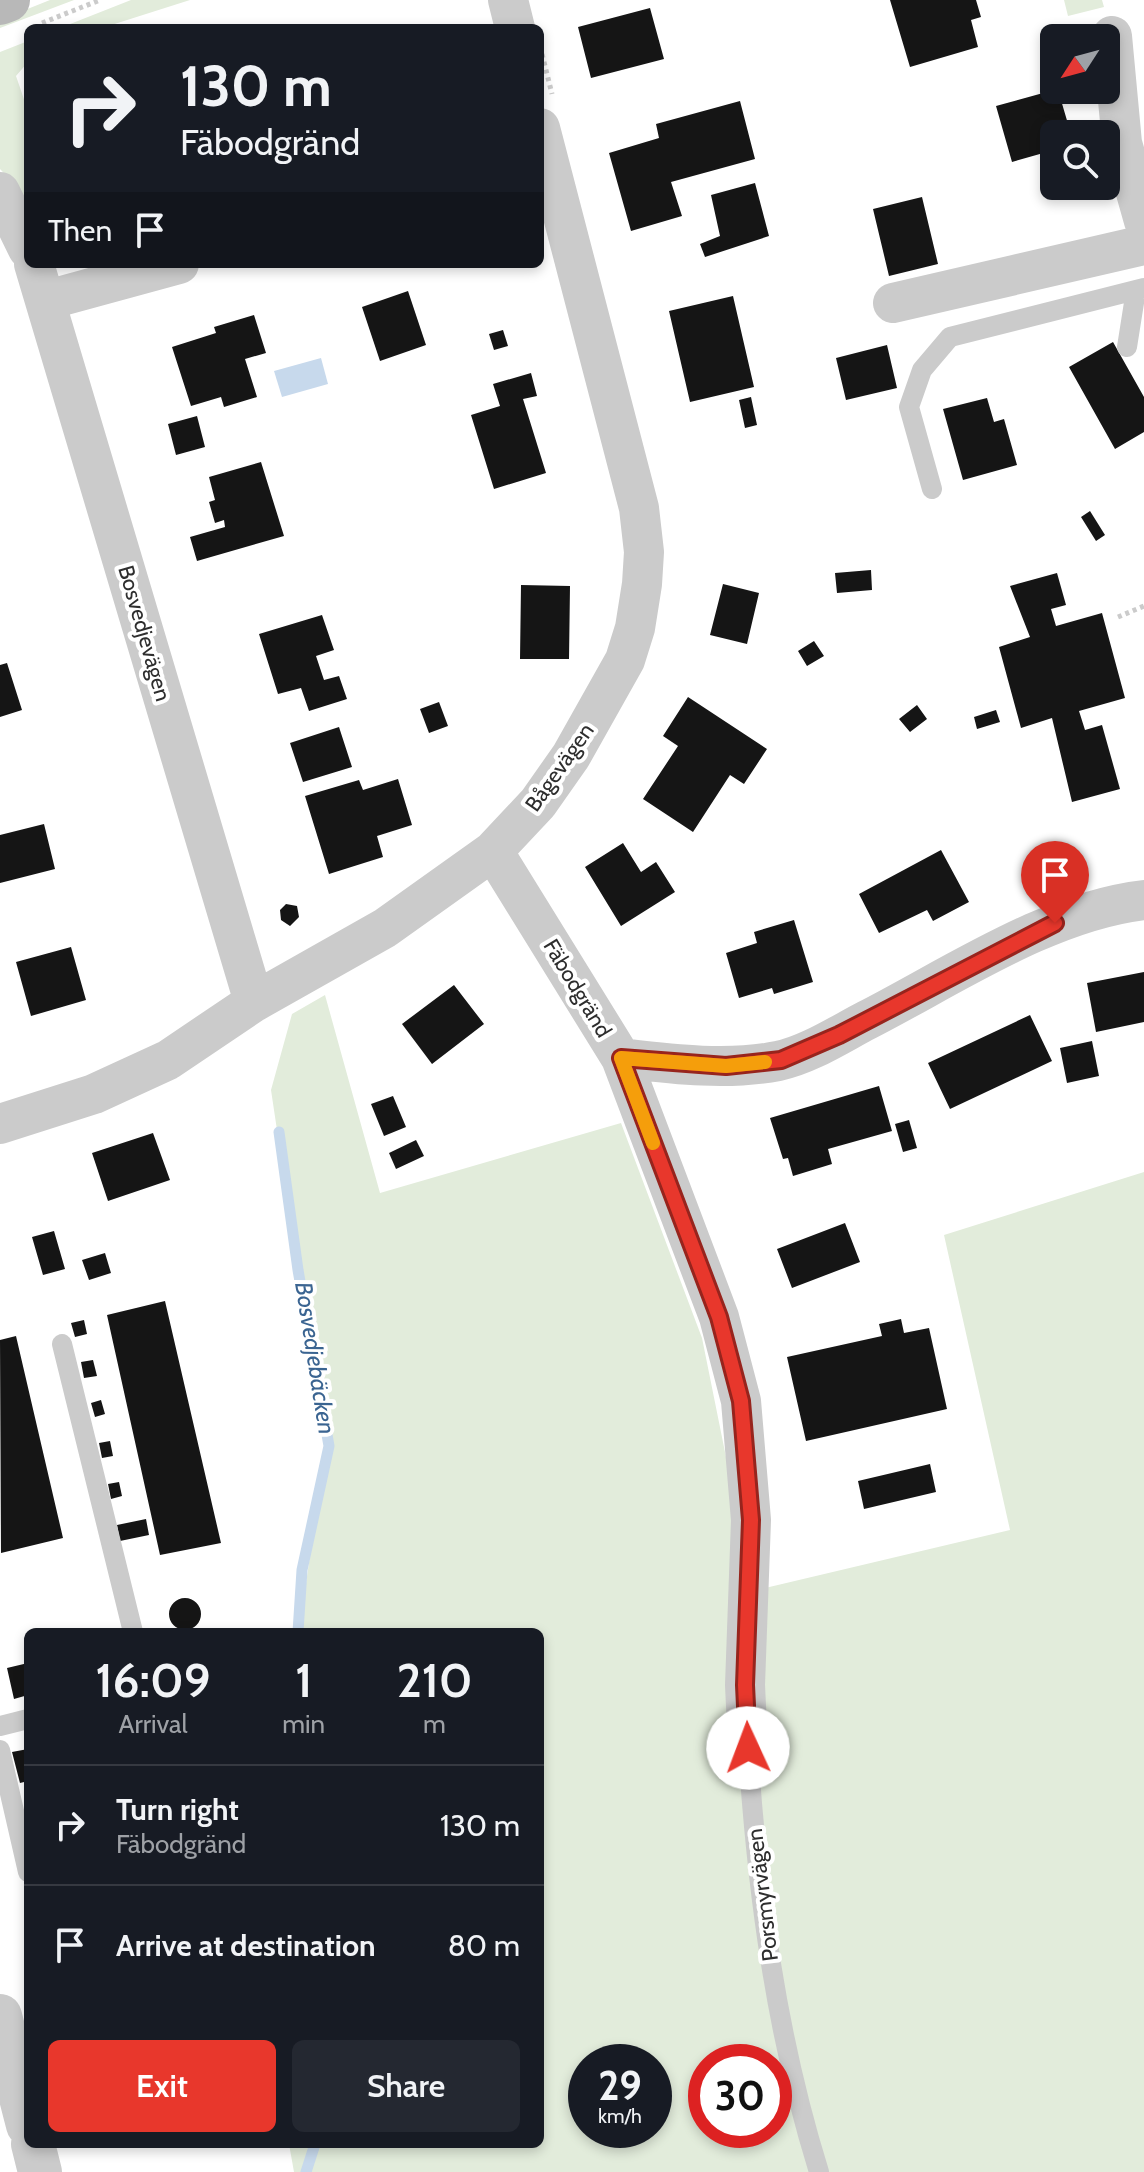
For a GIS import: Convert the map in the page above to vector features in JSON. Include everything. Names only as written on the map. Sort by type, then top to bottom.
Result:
[{"type":"main road","points":[[0,3],[8,0]]},
{"type":"street","points":[[508,0],[514,24]]},
{"type":"street","points":[[1118,104],[1122,143],[1144,221]]},
{"type":"street","name":"Bågevägen","points":[[0,1124],[94,1094],[168,1060],[254,1002],[385,928],[493,851],[538,803],[610,691],[635,628],[644,552],[633,476],[544,156]]},
{"type":"street","points":[[0,192],[24,241]]},
{"type":"street","points":[[893,303],[1144,245]]},
{"type":"street","points":[[40,282],[148,268]]},
{"type":"street","name":"Bosvedjevägen","points":[[40,282],[254,1002]]},
{"type":"street","name":"Fäbodgränd","points":[[493,851],[621,1058],[726,1066],[781,1060],[839,1035],[1055,923],[1144,900]]},
{"type":"street","name":"Porsmyrvägen","points":[[621,1058],[719,1317],[741,1401],[751,1520],[745,1685],[748,1748]]},
{"type":"street","points":[[0,2016],[7,2075],[24,2115]]},
{"type":"street","points":[[34,2148],[40,2172]]},
{"type":"lane","points":[[932,489],[909,407],[922,370],[950,337],[1140,289],[1127,347]]},
{"type":"lane","points":[[62,1344],[132,1628]]},
{"type":"lane","points":[[0,1726],[24,1720]]},
{"type":"lane","name":"Porsmyrvägen","points":[[748,1748],[755,1851],[770,1972],[819,2172]]},
{"type":"lane","points":[[0,1750],[24,1855]]},
{"type":"path","points":[[39,24],[100,0]]},
{"type":"path","points":[[1118,617],[1144,606]]},
{"type":"green space","points":[[50,0],[74,0],[0,28],[0,20]]},
{"type":"green space","points":[[131,0],[190,0],[115,24],[70,24]]},
{"type":"green space","points":[[1064,0],[1102,0],[1104,7],[1068,16]]},
{"type":"green space","points":[[24,43],[24,67],[16,76],[24,99],[24,197],[0,169],[0,52]]},
{"type":"green space","points":[[325,995],[380,1193],[621,1123],[702,1338],[753,1591],[1010,1530],[944,1235],[1144,1172],[1144,2172],[294,2172],[290,2148],[544,2148],[544,1628],[300,1628],[325,1451],[271,1090],[292,1014]]},
{"type":"water","points":[[321,358],[328,384],[282,397],[274,371]]},
{"type":"building","points":[[890,0],[976,0],[981,17],[971,20],[978,47],[910,67]]},
{"type":"building","points":[[650,8],[664,59],[591,78],[578,27]]},
{"type":"building","points":[[1040,94],[1040,104],[1062,104],[1067,120],[1040,120],[1040,154],[1012,162],[996,106]]},
{"type":"building","points":[[740,101],[755,159],[671,182],[682,216],[631,231],[609,153],[659,138],[656,124]]},
{"type":"building","points":[[755,183],[769,236],[705,257],[700,244],[720,236],[711,195]]},
{"type":"building","points":[[922,197],[938,264],[889,276],[873,209]]},
{"type":"building","points":[[408,291],[426,345],[380,361],[362,307]]},
{"type":"building","points":[[733,296],[754,387],[690,402],[669,311]]},
{"type":"building","points":[[254,315],[266,353],[245,359],[257,397],[224,407],[221,397],[191,406],[172,347],[216,333],[214,327]]},
{"type":"building","points":[[503,330],[508,346],[494,350],[489,334]]},
{"type":"building","points":[[1113,342],[1144,397],[1144,432],[1115,449],[1069,367]]},
{"type":"building","points":[[887,345],[897,388],[846,400],[836,358]]},
{"type":"building","points":[[531,373],[537,396],[523,399],[546,473],[494,489],[471,415],[500,406],[493,384]]},
{"type":"building","points":[[751,397],[757,425],[745,428],[739,400]]},
{"type":"building","points":[[987,398],[994,422],[1004,419],[1017,465],[963,480],[943,409]]},
{"type":"building","points":[[197,416],[205,447],[176,455],[168,424]]},
{"type":"building","points":[[261,462],[284,536],[197,561],[190,537],[225,527],[224,520],[215,523],[209,502],[215,500],[209,477]]},
{"type":"building","points":[[1090,511],[1105,535],[1096,541],[1081,517]]},
{"type":"building","points":[[871,570],[872,590],[837,593],[835,573]]},
{"type":"building","points":[[1057,573],[1066,605],[1051,609],[1056,626],[1102,613],[1125,698],[1079,711],[1085,730],[1102,725],[1120,789],[1072,802],[1052,718],[1021,728],[999,647],[1030,637],[1010,586]]},
{"type":"building","points":[[723,584],[759,593],[747,644],[710,635]]},
{"type":"building","points":[[521,585],[570,586],[569,659],[520,659]]},
{"type":"building","points":[[322,615],[334,650],[316,656],[324,680],[339,676],[347,699],[309,711],[301,688],[278,694],[259,634]]},
{"type":"building","points":[[814,641],[824,656],[807,666],[798,651]]},
{"type":"building","points":[[7,663],[22,710],[0,717],[0,665]]},
{"type":"building","points":[[688,697],[767,749],[744,784],[730,775],[693,832],[643,799],[678,746],[663,736]]},
{"type":"building","points":[[439,702],[448,726],[429,733],[420,709]]},
{"type":"building","points":[[917,705],[927,719],[910,732],[899,719]]},
{"type":"building","points":[[996,710],[1000,722],[977,729],[974,717]]},
{"type":"building","points":[[339,727],[352,767],[303,782],[290,743]]},
{"type":"building","points":[[398,779],[412,825],[377,836],[383,857],[329,874],[305,796],[359,780],[363,790]]},
{"type":"building","points":[[44,824],[55,869],[0,883],[0,835]]},
{"type":"building","points":[[623,843],[641,872],[656,862],[675,892],[621,926],[585,867]]},
{"type":"building","points":[[941,850],[969,902],[933,921],[927,910],[879,933],[859,894]]},
{"type":"building","points":[[286,904],[297,906],[299,917],[290,926],[281,920],[280,910]]},
{"type":"building","points":[[794,920],[813,982],[774,994],[772,988],[739,998],[726,953],[757,943],[754,932]]},
{"type":"building","points":[[71,947],[86,1000],[31,1016],[16,962]]},
{"type":"building","points":[[1144,972],[1144,1022],[1096,1032],[1087,983]]},
{"type":"building","points":[[454,985],[484,1024],[432,1064],[402,1024]]},
{"type":"building","points":[[1030,1015],[1052,1061],[950,1109],[928,1063]]},
{"type":"building","points":[[1092,1041],[1099,1076],[1067,1083],[1060,1048]]},
{"type":"building","points":[[879,1086],[892,1131],[828,1149],[832,1164],[793,1176],[788,1158],[783,1159],[770,1118]]},
{"type":"building","points":[[393,1096],[406,1127],[384,1136],[371,1104]]},
{"type":"building","points":[[909,1120],[917,1148],[903,1152],[895,1124]]},
{"type":"building","points":[[153,1133],[170,1180],[108,1201],[92,1153]]},
{"type":"building","points":[[416,1140],[424,1156],[396,1169],[389,1153]]},
{"type":"building","points":[[845,1223],[860,1262],[792,1288],[777,1249]]},
{"type":"building","points":[[54,1231],[65,1269],[43,1275],[32,1237]]},
{"type":"building","points":[[105,1253],[111,1273],[89,1280],[82,1260]]},
{"type":"building","points":[[165,1301],[221,1543],[160,1555],[107,1315]]},
{"type":"building","points":[[901,1319],[904,1333],[929,1328],[947,1409],[806,1441],[787,1357],[882,1336],[879,1324]]},
{"type":"building","points":[[84,1320],[87,1334],[75,1337],[71,1323]]},
{"type":"building","points":[[16,1336],[63,1538],[1,1553],[0,1340]]},
{"type":"building","points":[[93,1360],[97,1376],[84,1378],[81,1362]]},
{"type":"building","points":[[101,1400],[105,1414],[95,1417],[91,1403]]},
{"type":"building","points":[[110,1441],[113,1456],[102,1458],[99,1443]]},
{"type":"building","points":[[930,1464],[936,1492],[864,1509],[858,1481]]},
{"type":"building","points":[[119,1482],[122,1496],[111,1499],[108,1484]]},
{"type":"building","points":[[146,1519],[149,1535],[120,1541],[117,1525]]},
{"type":"building","points":[[179,1599],[191,1599],[200,1608],[200,1620],[192,1628],[178,1628],[170,1620],[170,1608]]},
{"type":"building","points":[[24,1664],[24,1696],[14,1699],[7,1668]]},
{"type":"building","points":[[24,1750],[24,1782],[20,1783],[12,1752]]},
{"type":"waterway","name":"Bosvedjebäcken","points":[[279,1132],[298,1270],[329,1446],[302,1570],[298,1628]]},
{"type":"waterway","name":"Bosvedjebäcken","points":[[306,2172],[314,2148]]},
{"type":"slow traffic","points":[[653,1143],[621,1058],[726,1066],[765,1062]]},
{"type":"route","points":[[748,1748],[745,1685],[751,1520],[741,1401],[719,1317],[621,1058],[726,1066],[781,1060],[839,1035],[1055,923]]}]
